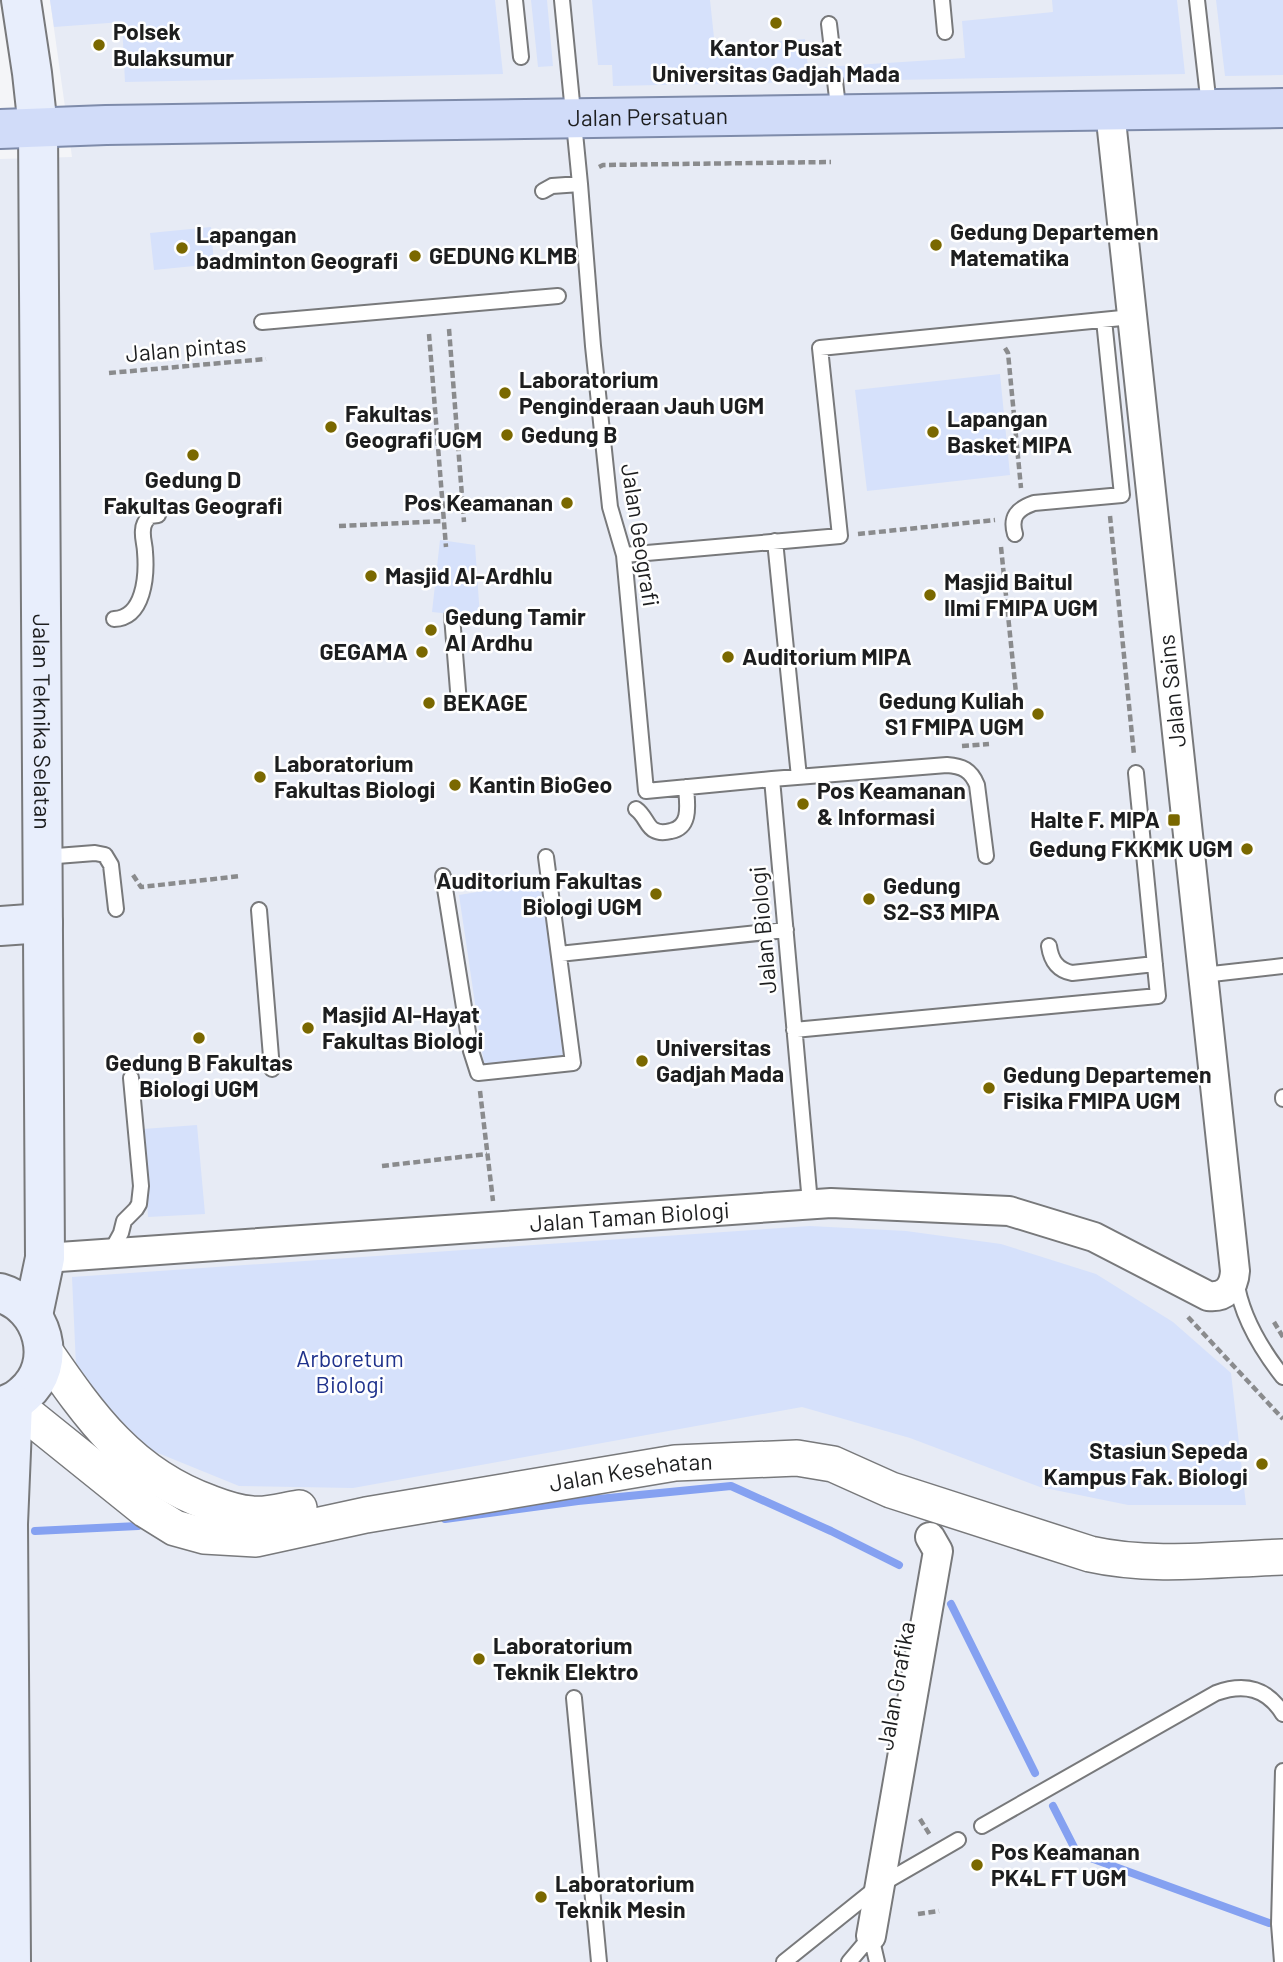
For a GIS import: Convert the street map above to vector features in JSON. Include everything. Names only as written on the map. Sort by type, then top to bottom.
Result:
[{"type":"main road","name":"Jalan Teknika Selatan","points":[[6,1405],[26,1393],[36,1381],[42,1366],[20,1313],[46,1258],[17,925],[43,858],[17,129],[32,73],[21,0]]},
{"type":"main road","name":"Jalan Persatuan","points":[[17,129],[119,125],[574,119],[837,98],[1110,111],[1283,108]]},
{"type":"main road","points":[[6,1405],[11,1962]]},
{"type":"street","name":"Jalan Sains","points":[[1110,111],[1235,1271]]},
{"type":"street","name":"Jalan Taman Biologi","points":[[46,1258],[810,1203],[1009,1211],[1094,1237],[1189,1300]]},
{"type":"street","points":[[1189,1300],[1222,1296],[1231,1287],[1235,1271]]},
{"type":"street","name":"Jalan Kesehatan","points":[[20,1313],[91,1415],[125,1454],[156,1477],[190,1496],[224,1508],[255,1527]]},
{"type":"street","name":"Jalan Kesehatan","points":[[6,1405],[145,1510],[175,1528],[204,1536],[255,1527],[366,1515],[675,1463],[797,1458],[834,1464],[935,1511],[1107,1558],[1167,1561],[1283,1557]]},
{"type":"street","name":"Jalan Kesehatan","points":[[935,1511],[1118,1540],[1162,1544],[1283,1538]]},
{"type":"street","name":"Jalan Grafika","points":[[874,1949],[880,1885],[920,1599],[926,1565],[938,1551],[935,1511]]},
{"type":"lane","points":[[515,0],[521,57]]},
{"type":"lane","name":"Jalan Geografi","points":[[562,0],[610,507],[624,555],[646,791],[687,787]]},
{"type":"lane","points":[[942,0],[945,32]]},
{"type":"lane","points":[[1197,0],[1209,109]]},
{"type":"lane","points":[[829,24],[831,41]]},
{"type":"lane","points":[[543,191],[552,186],[580,184]]},
{"type":"lane","points":[[262,322],[558,296]]},
{"type":"lane","points":[[624,555],[839,536],[820,348],[1132,317]]},
{"type":"lane","points":[[1015,534],[1012,525],[1014,517],[1025,506],[1122,495],[1104,320]]},
{"type":"lane","points":[[114,620],[129,615],[142,594],[145,569],[143,530],[145,521],[150,516],[158,515]]},
{"type":"lane","points":[[775,541],[799,777]]},
{"type":"lane","points":[[452,615],[459,703]]},
{"type":"lane","points":[[636,809],[654,830],[675,831],[682,827],[686,820],[687,787],[947,765],[961,767],[974,776],[986,856]]},
{"type":"lane","points":[[794,1030],[1158,996],[1136,773]]},
{"type":"lane","name":"Jalan Biologi","points":[[772,779],[810,1203]]},
{"type":"lane","points":[[43,858],[100,853],[105,855],[111,865],[116,909]]},
{"type":"lane","points":[[443,876],[471,1051],[478,1073],[573,1063],[547,857]]},
{"type":"lane","points":[[259,910],[272,1069]]},
{"type":"lane","points":[[559,954],[786,930]]},
{"type":"lane","points":[[1049,946],[1057,966],[1072,973],[1155,964]]},
{"type":"lane","points":[[1203,975],[1283,966]]},
{"type":"lane","points":[[110,1253],[124,1221],[136,1209],[140,1198],[131,1078]]},
{"type":"lane","points":[[1235,1271],[1240,1300],[1251,1326],[1283,1377]]},
{"type":"lane","points":[[982,1826],[1216,1693],[1228,1689],[1253,1690],[1266,1694],[1276,1702],[1283,1714]]},
{"type":"lane","points":[[574,1698],[599,1962]]},
{"type":"lane","points":[[1282,1962],[1279,1924],[1283,1771]]},
{"type":"lane","points":[[784,1962],[880,1885],[958,1840]]},
{"type":"lane","name":"Jalan Grafika","points":[[849,1962],[874,1949]]},
{"type":"path","points":[[596,172],[598,167],[603,165],[831,162]]},
{"type":"path","points":[[449,329],[464,522]]},
{"type":"path","points":[[989,331],[992,345],[1003,347],[1008,353],[1022,497]]},
{"type":"path","points":[[429,334],[446,547]]},
{"type":"path","name":"Jalan pintas","points":[[109,373],[266,359]]},
{"type":"path","points":[[1108,496],[1136,773]]},
{"type":"path","points":[[839,536],[998,520],[999,511]]},
{"type":"path","points":[[339,526],[444,521]]},
{"type":"path","points":[[1001,547],[1016,693]]},
{"type":"path","points":[[113,877],[133,875],[141,887],[241,876]]},
{"type":"path","points":[[478,1073],[496,1226]]},
{"type":"path","points":[[382,1166],[487,1154]]},
{"type":"path","points":[[1189,1300],[1283,1419]]},
{"type":"path","points":[[1270,1315],[1283,1337]]},
{"type":"path","points":[[918,1914],[939,1911]]},
{"type":"shaded area","name":"Universitas Gadjah Mada","points":[[50,0],[1283,0],[1283,1962],[0,1962],[0,159],[72,157]]},
{"type":"green space","points":[[50,0],[495,0],[503,74],[125,82],[122,22],[54,27]]},
{"type":"green space","points":[[531,0],[547,0],[553,66],[538,67]]},
{"type":"green space","points":[[592,0],[710,0],[715,47],[805,39],[808,68],[965,58],[962,21],[1053,12],[1052,0],[1177,0],[1185,74],[613,86],[612,65],[598,65]]},
{"type":"green space","points":[[1216,0],[1283,0],[1283,75],[1225,76]]},
{"type":"green space","name":"Lapangan badminton Geografi","points":[[211,227],[214,264],[154,270],[150,233]]},
{"type":"green space","name":"Lapangan Basket MIPA","points":[[1000,374],[1010,475],[867,491],[855,390]]},
{"type":"green space","points":[[440,540],[475,545],[480,617],[432,612]]},
{"type":"green space","points":[[543,881],[563,1056],[484,1064],[459,895]]},
{"type":"green space","points":[[197,1125],[205,1214],[148,1217],[143,1129]]},
{"type":"green space","name":"Arboretum Biologi","points":[[810,1226],[906,1231],[1001,1244],[1096,1274],[1173,1322],[1231,1373],[1246,1505],[1128,1505],[1040,1487],[910,1438],[802,1407],[353,1488],[239,1486],[153,1451],[132,1436],[112,1417],[76,1366],[72,1277]]},
{"type":"waterway","points":[[445,1519],[578,1501],[731,1486],[899,1565]]},
{"type":"waterway","points":[[35,1531],[138,1526]]},
{"type":"waterway","points":[[951,1604],[1035,1773]]},
{"type":"waterway","points":[[1053,1806],[1077,1853],[1269,1923],[1281,1924]]},
{"type":"place","name":"Kantor Pusat Universitas Gadjah Mada","points":[[776,23]]},
{"type":"place","name":"Polsek Bulaksumur","points":[[99,45]]},
{"type":"place","name":"Gedung Departemen Matematika","points":[[936,245]]},
{"type":"place","name":"Lapangan badminton Geografi","points":[[182,248]]},
{"type":"place","name":"GEDUNG KLMB","points":[[415,256]]},
{"type":"place","name":"Laboratorium Penginderaan Jauh UGM","points":[[505,393]]},
{"type":"place","name":"Fakultas Geografi UGM","points":[[331,427]]},
{"type":"place","name":"Lapangan Basket MIPA","points":[[933,432]]},
{"type":"place","name":"Gedung B","points":[[507,435]]},
{"type":"place","name":"Gedung D Fakultas Geografi","points":[[193,455]]},
{"type":"place","name":"Pos Keamanan","points":[[567,503]]},
{"type":"place","name":"Masjid Al-Ardhlu","points":[[371,576]]},
{"type":"place","name":"Masjid Baitul Ilmi FMIPA UGM","points":[[930,595]]},
{"type":"place","name":"Gedung Tamir Al Ardhu","points":[[431,630]]},
{"type":"place","name":"GEGAMA","points":[[422,652]]},
{"type":"place","name":"Auditorium MIPA","points":[[728,657]]},
{"type":"place","name":"BEKAGE","points":[[429,703]]},
{"type":"place","name":"Gedung Kuliah S1 FMIPA UGM","points":[[1038,714]]},
{"type":"place","name":"Laboratorium Fakultas Biologi","points":[[260,777]]},
{"type":"place","name":"Kantin BioGeo","points":[[455,785]]},
{"type":"place","name":"Pos Keamanan & Informasi","points":[[803,804]]},
{"type":"place","name":"Halte F. MIPA","points":[[1174,820]]},
{"type":"place","name":"Gedung FKKMK UGM","points":[[1247,849]]},
{"type":"place","name":"Auditorium Fakultas Biologi UGM","points":[[656,894]]},
{"type":"place","name":"Gedung S2-S3 MIPA","points":[[869,899]]},
{"type":"place","name":"Masjid Al-Hayat Fakultas Biologi","points":[[308,1028]]},
{"type":"place","name":"Gedung B Fakultas Biologi UGM","points":[[199,1038]]},
{"type":"place","name":"Universitas Gadjah Mada","points":[[642,1061]]},
{"type":"place","name":"Gedung Departemen Fisika FMIPA UGM","points":[[989,1088]]},
{"type":"place","name":"Stasiun Sepeda Kampus Fak. Biologi","points":[[1262,1464]]},
{"type":"place","name":"Laboratorium Teknik Elektro","points":[[479,1659]]},
{"type":"place","name":"Pos Keamanan PK4L FT UGM","points":[[977,1865]]},
{"type":"place","name":"Laboratorium Teknik Mesin","points":[[541,1897]]}]
